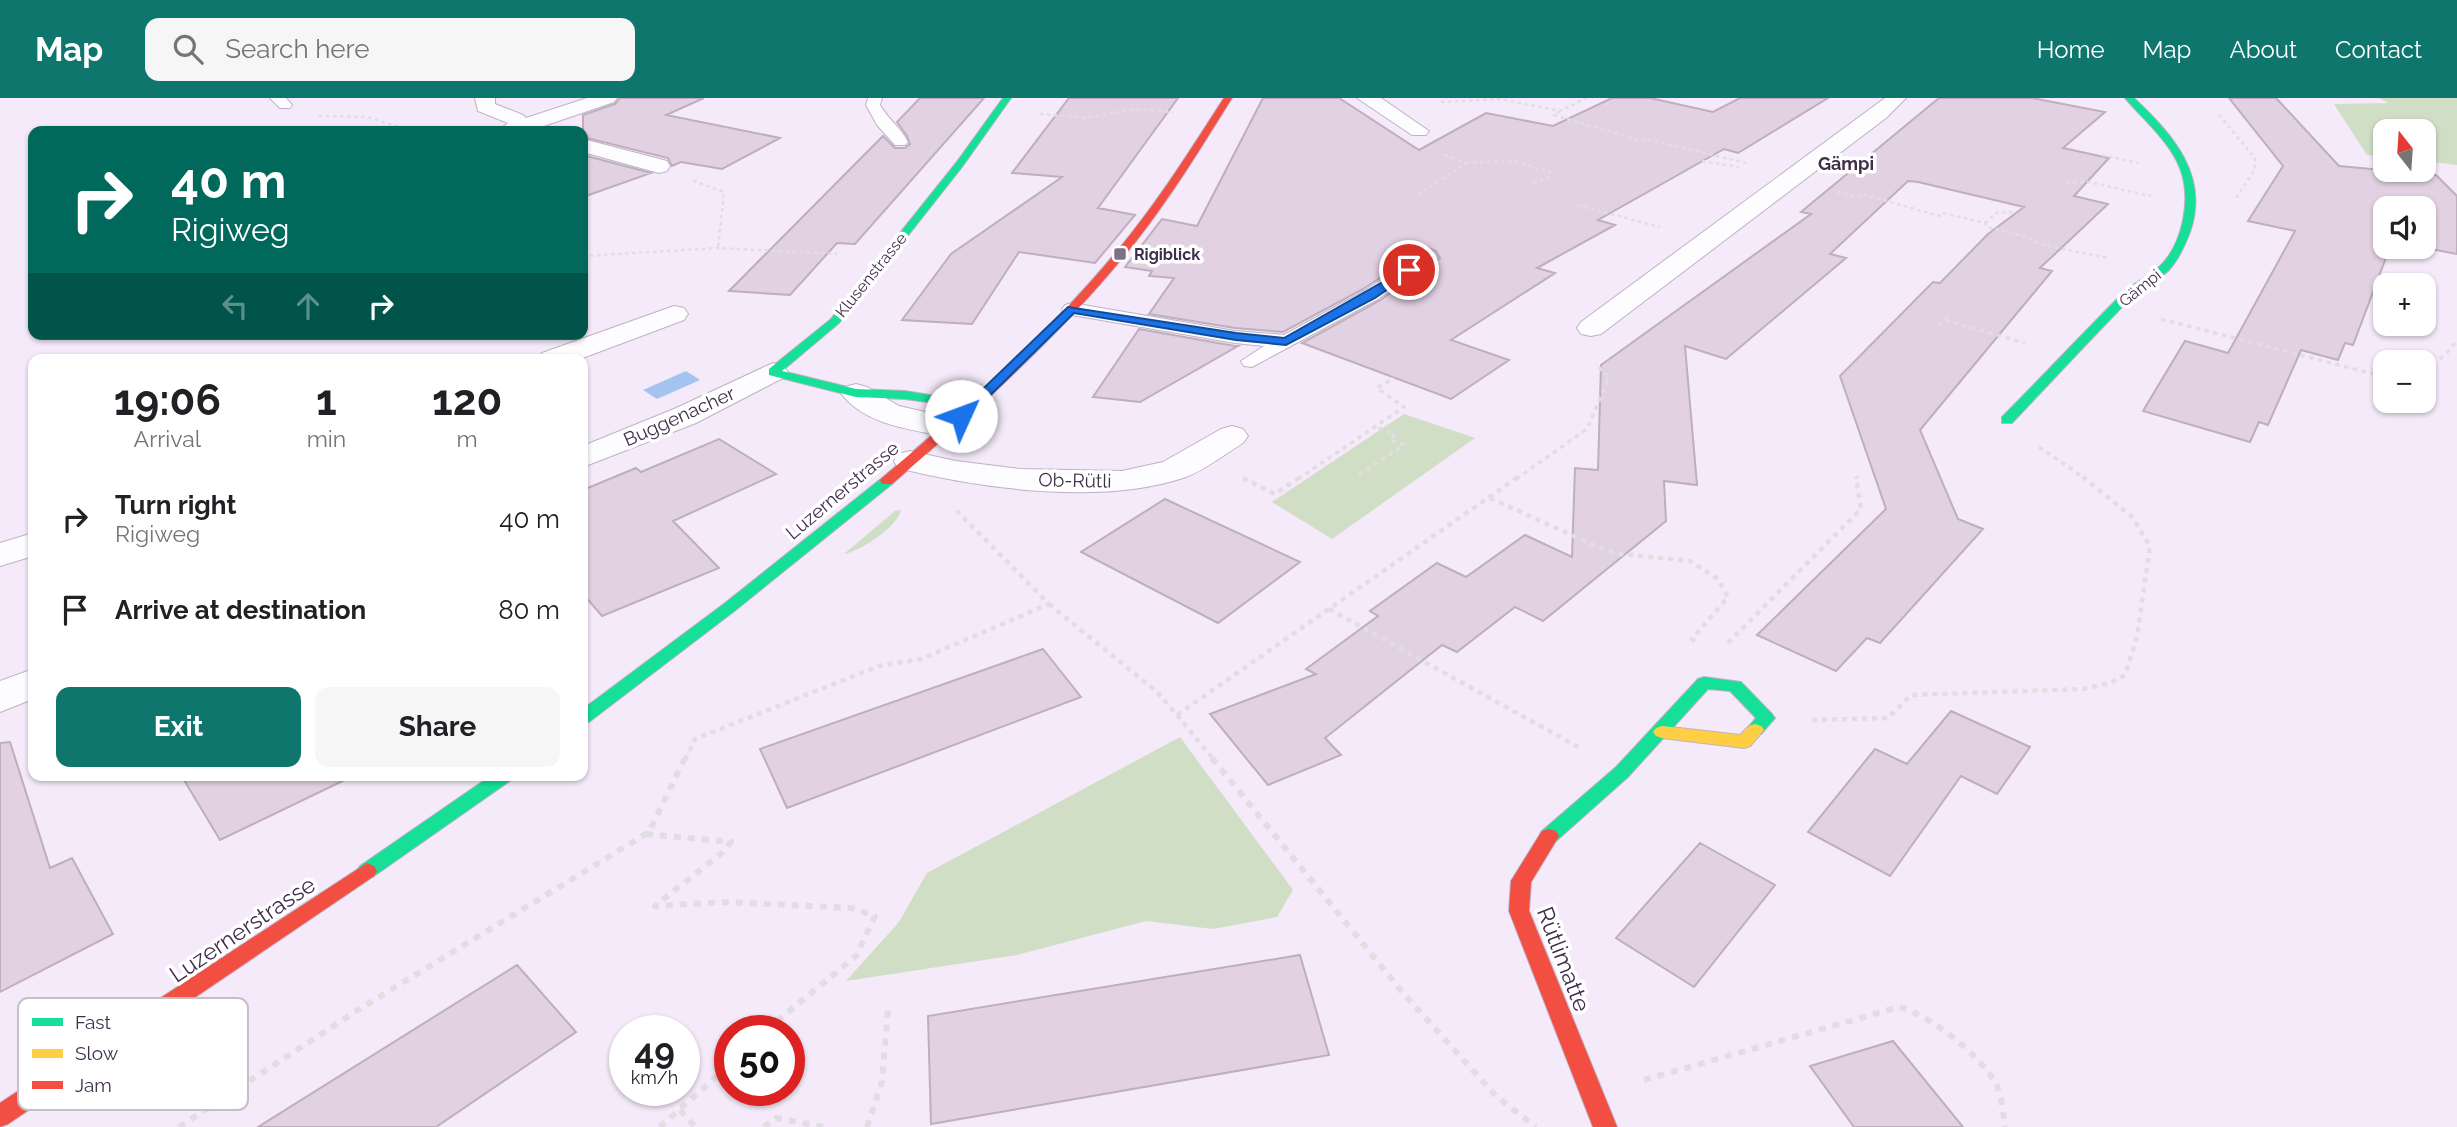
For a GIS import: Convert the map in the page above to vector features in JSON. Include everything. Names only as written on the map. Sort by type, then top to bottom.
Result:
[{"type":"street","points":[[485,98],[485,107],[516,119],[519,126]]},
{"type":"street","points":[[532,126],[607,98]]},
{"type":"street","name":"Klusenstrasse","points":[[774,372],[835,321],[960,165],[1007,98]]},
{"type":"street","name":"Luzernerstrasse","points":[[588,714],[802,551],[973,406],[1072,309],[1120,254],[1158,205],[1228,98]]},
{"type":"street","points":[[1367,98],[1419,131]]},
{"type":"street","points":[[1591,328],[1879,114],[1896,98]]},
{"type":"street","name":"Gämpi","points":[[2007,420],[2132,290],[2162,270],[2182,241],[2193,191],[2184,163],[2165,132],[2129,98]]},
{"type":"street","points":[[588,146],[659,166]]},
{"type":"street","points":[[566,354],[674,314]]},
{"type":"street","points":[[774,372],[856,393],[895,394],[973,406]]},
{"type":"street","name":"Buggenacher","points":[[588,455],[685,416],[774,372]]},
{"type":"street","points":[[856,393],[867,404],[884,411],[949,427]]},
{"type":"street","name":"Ob-Rütli","points":[[911,461],[956,471],[1018,479],[1122,481],[1174,470],[1232,436]]},
{"type":"street","points":[[0,555],[28,546]]},
{"type":"street","points":[[1662,732],[1744,742],[1766,718],[1735,686],[1704,683]]},
{"type":"street","name":"Rütlimatte","points":[[1605,1127],[1519,911],[1521,881],[1544,841],[1622,772],[1662,732],[1704,683]]},
{"type":"street","points":[[0,698],[28,684]]},
{"type":"street","name":"Luzernerstrasse","points":[[179,998],[290,925],[496,781]]},
{"type":"street","name":"Luzernerstrasse","points":[[0,1116],[18,1104]]},
{"type":"lane","points":[[875,98],[873,105],[882,122],[900,142]]},
{"type":"lane","points":[[1252,361],[1371,295],[1428,257],[1410,248]]},
{"type":"lane","points":[[1072,309],[1236,337],[1286,341]]},
{"type":"path","points":[[1586,98],[1554,115],[1638,140],[1646,139],[1794,177],[1805,184],[1809,181],[1859,197],[1863,194],[1904,204],[1900,207],[1985,222]]},
{"type":"path","points":[[1436,102],[1500,99],[1560,111]]},
{"type":"path","points":[[281,102],[302,116],[367,117],[396,126]]},
{"type":"path","points":[[1038,114],[1086,118],[1134,109],[1173,112]]},
{"type":"path","points":[[1466,163],[1515,161],[1550,172],[1550,175],[1533,184]]},
{"type":"path","points":[[2066,183],[2088,182],[2191,204]]},
{"type":"path","points":[[706,185],[724,192],[718,248]]},
{"type":"path","points":[[1577,205],[1686,234],[1693,228],[1717,234]]},
{"type":"path","points":[[1985,222],[1996,213],[2012,212]]},
{"type":"path","points":[[1985,222],[1987,227],[2031,238],[2038,244],[2162,270]]},
{"type":"path","points":[[588,256],[718,248],[887,256]]},
{"type":"path","points":[[2116,307],[2373,374]]},
{"type":"path","points":[[1938,326],[1950,315]]},
{"type":"path","points":[[1945,320],[2069,356]]},
{"type":"path","points":[[1177,715],[1587,429],[1609,377],[1583,353],[1591,328]]},
{"type":"path","points":[[2436,361],[2457,341]]},
{"type":"path","points":[[1241,477],[1276,494],[1405,407],[1377,388],[1394,378]]},
{"type":"path","points":[[1764,720],[1888,718],[1911,695],[2083,689],[2110,683],[2125,675],[2137,637],[2150,546],[2145,533],[2126,512],[2018,433],[2007,420]]},
{"type":"path","points":[[1359,475],[1404,445],[1390,440],[1395,434],[1376,427]]},
{"type":"path","points":[[1704,683],[1710,662],[1861,509],[1856,476]]},
{"type":"path","points":[[1489,497],[1600,548],[1620,554],[1690,561],[1706,569],[1726,588],[1728,597],[1692,639],[1710,662]]},
{"type":"path","points":[[952,505],[1049,604],[1157,692],[1403,993],[1496,1096],[1536,1127]]},
{"type":"path","points":[[248,1082],[361,1008],[646,834],[695,739],[879,666],[921,659],[1049,604]]},
{"type":"path","points":[[1329,609],[1622,772]]},
{"type":"path","points":[[646,834],[731,842],[723,852],[655,906],[726,902],[851,908],[874,916],[856,957],[785,1015]]},
{"type":"path","points":[[1593,1095],[1878,1011],[1900,1007],[1932,1023],[1961,1045],[1993,1080],[2003,1106],[2005,1127]]},
{"type":"path","points":[[867,1127],[882,1082],[888,1010]]},
{"type":"path","points":[[660,1127],[714,1078]]},
{"type":"path","points":[[179,1127],[205,1110]]},
{"type":"path","points":[[680,1110],[695,1127]]},
{"type":"path","points":[[764,1127],[776,1118],[824,1127]]},
{"type":"green space","points":[[2379,98],[2457,98],[2457,165],[2436,162],[2436,119],[2373,119],[2373,156],[2367,155],[2334,104],[2388,103]]},
{"type":"green space","points":[[1404,414],[1475,438],[1332,539],[1272,502]]},
{"type":"green space","points":[[901,510],[893,524],[877,537],[844,554],[895,511]]},
{"type":"green space","points":[[1180,737],[1293,890],[1277,917],[1213,929],[1146,921],[1017,955],[846,981],[899,922],[927,873]]},
{"type":"water","points":[[686,371],[700,380],[657,399],[643,390]]},
{"type":"building","points":[[620,98],[704,98],[666,115],[780,138],[722,169],[681,162],[672,166],[668,158],[588,138],[588,126],[583,126],[583,115],[615,104]]},
{"type":"building","points":[[920,98],[984,98],[855,244],[837,243],[790,295],[729,291],[883,136],[895,148],[905,148],[910,144],[897,122]]},
{"type":"building","points":[[1069,98],[1178,98],[1098,208],[1135,215],[1095,263],[1019,252],[972,324],[902,320],[951,254],[1062,177],[1012,173]]},
{"type":"building","points":[[1263,98],[1339,98],[1419,150],[1486,113],[1553,126],[1612,98],[1650,98],[1713,112],[1740,98],[1828,98],[1738,153],[1724,149],[1598,220],[1615,225],[1537,268],[1555,273],[1451,340],[1509,360],[1451,399],[1302,343],[1379,301],[1440,258],[1436,251],[1411,241],[1398,249],[1410,258],[1363,289],[1283,332],[1235,328],[1149,314],[1174,278],[1149,276],[1152,271],[1125,267],[1162,219],[1197,226]]},
{"type":"building","points":[[1939,98],[2032,98],[2105,112],[2063,148],[2109,158],[2074,196],[2108,204],[2040,268],[2052,271],[1920,430],[1958,519],[1983,529],[1880,643],[1867,638],[1836,671],[1757,635],[1886,509],[1840,376],[1933,282],[1940,283],[1988,234],[2024,207],[1908,181],[1830,254],[1846,258],[1726,359],[1685,346],[1697,485],[1664,481],[1666,521],[1543,621],[1515,607],[1457,652],[1442,645],[1325,738],[1341,755],[1268,785],[1210,714],[1316,674],[1306,669],[1378,616],[1370,611],[1437,563],[1466,577],[1525,535],[1572,557],[1575,468],[1598,470],[1601,365],[1811,214],[1801,212]]},
{"type":"building","points":[[2229,98],[2276,98],[2339,166],[2373,169],[2373,182],[2436,182],[2436,175],[2457,196],[2457,254],[2436,250],[2436,196],[2373,196],[2373,259],[2385,259],[2380,273],[2373,273],[2373,292],[2353,345],[2345,343],[2338,360],[2301,350],[2268,425],[2259,422],[2250,442],[2143,411],[2185,341],[2228,353],[2295,231],[2248,221],[2283,166]]},
{"type":"building","points":[[588,156],[651,173],[588,195]]},
{"type":"building","points":[[1139,329],[1238,346],[1140,402],[1093,397]]},
{"type":"building","points":[[719,439],[776,474],[673,521],[719,568],[602,616],[588,600],[588,488],[636,468],[641,472]]},
{"type":"building","points":[[1165,499],[1300,562],[1218,623],[1081,552]]},
{"type":"building","points":[[1043,649],[1081,697],[787,808],[760,749]]},
{"type":"building","points":[[1951,711],[2030,747],[1997,794],[1961,776],[1890,876],[1808,832],[1875,749],[1907,764]]},
{"type":"building","points":[[10,742],[50,868],[72,858],[113,934],[0,992],[0,743]]},
{"type":"building","points":[[185,781],[343,781],[220,840]]},
{"type":"building","points":[[1700,843],[1775,885],[1694,987],[1616,938]]},
{"type":"building","points":[[1300,955],[1329,1055],[931,1124],[928,1016]]},
{"type":"building","points":[[517,965],[576,1032],[436,1127],[258,1127]]},
{"type":"building","points":[[1893,1041],[1963,1127],[1854,1127],[1810,1066]]},
{"type":"traffic: fast","points":[[973,406],[905,395],[856,393],[773,372],[835,321],[959,165],[1007,98]]},
{"type":"traffic: fast","points":[[2007,420],[2130,292],[2169,264],[2183,236],[2191,205],[2186,169],[2169,139],[2129,98]]},
{"type":"traffic: fast","points":[[588,714],[731,606],[887,481]]},
{"type":"traffic: fast","points":[[1549,836],[1622,772],[1704,683],[1735,686],[1766,718],[1755,730]]},
{"type":"traffic: fast","points":[[367,871],[496,781]]},
{"type":"traffic: slow","points":[[1662,732],[1744,742],[1755,730]]},
{"type":"traffic: jam","points":[[887,481],[952,425],[1076,304],[1158,205],[1228,98]]},
{"type":"traffic: jam","points":[[1549,836],[1521,881],[1519,911],[1605,1127]]},
{"type":"traffic: jam","points":[[177,998],[367,871]]},
{"type":"traffic: jam","points":[[0,1116],[18,1104]]},
{"type":"place","name":"Rigiblick","points":[[1120,254]]},
{"type":"district","name":"Gämpi","points":[[1846,163]]},
{"type":"route","points":[[961,416],[1032,351],[1072,309],[1236,337],[1286,341],[1371,295],[1409,270]]}]
